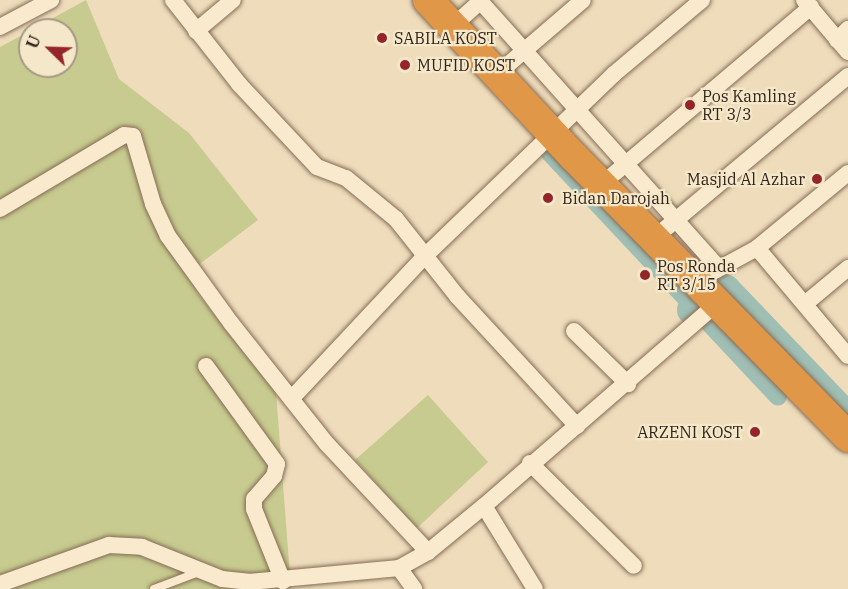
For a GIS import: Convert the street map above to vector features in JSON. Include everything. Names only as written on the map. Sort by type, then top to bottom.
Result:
[{"type":"highway","points":[[428,0],[653,239],[710,293],[848,437]]},
{"type":"street","points":[[0,27],[51,0]]},
{"type":"street","points":[[173,0],[196,31],[317,167],[354,183],[396,219],[451,289],[577,426]]},
{"type":"street","points":[[196,31],[233,0]]},
{"type":"street","points":[[497,74],[583,0]]},
{"type":"street","points":[[292,398],[426,255],[578,109],[702,0]]},
{"type":"street","points":[[453,26],[481,1],[678,219],[710,293]]},
{"type":"street","points":[[602,184],[807,4],[842,34],[848,52]]},
{"type":"street","points":[[653,239],[848,76]]},
{"type":"street","points":[[0,209],[124,135],[133,136],[153,204],[168,236],[231,323],[327,444],[428,552]]},
{"type":"street","points":[[0,584],[109,545],[142,547],[222,579],[284,581],[399,568],[428,552],[628,384],[689,329],[710,293],[757,248],[848,173]]},
{"type":"street","points":[[757,248],[806,303],[848,356]]},
{"type":"street","points":[[806,303],[848,268]]},
{"type":"street","points":[[573,331],[628,384]]},
{"type":"street","points":[[207,366],[277,464],[274,476],[254,499],[255,509],[284,581]]},
{"type":"street","points":[[530,464],[634,566]]},
{"type":"street","points":[[484,506],[535,589]]},
{"type":"street","points":[[399,568],[414,589]]},
{"type":"lane","points":[[154,589],[200,572]]},
{"type":"green space","points":[[86,0],[119,79],[189,133],[258,220],[189,272],[198,294],[276,392],[291,589],[0,589],[0,47],[18,37],[18,78],[78,78],[78,18],[53,18]]},
{"type":"green space","points":[[428,395],[488,462],[417,528],[355,460]]},
{"type":"waterway","points":[[549,152],[778,397]]},
{"type":"waterway","points":[[715,290],[726,290],[838,407]]},
{"type":"waterway","points":[[692,310],[700,303]]},
{"type":"place","name":"SABILA KOST","points":[[382,38]]},
{"type":"place","name":"MUFID KOST","points":[[405,65]]},
{"type":"place","name":"Pos Kamling RT 3/3","points":[[690,105]]},
{"type":"place","name":"Masjid Al Azhar","points":[[817,179]]},
{"type":"place","name":"Bidan Darojah","points":[[548,198]]},
{"type":"place","name":"Pos Ronda RT 3/15","points":[[645,275]]},
{"type":"place","name":"ARZENI KOST","points":[[755,432]]}]
